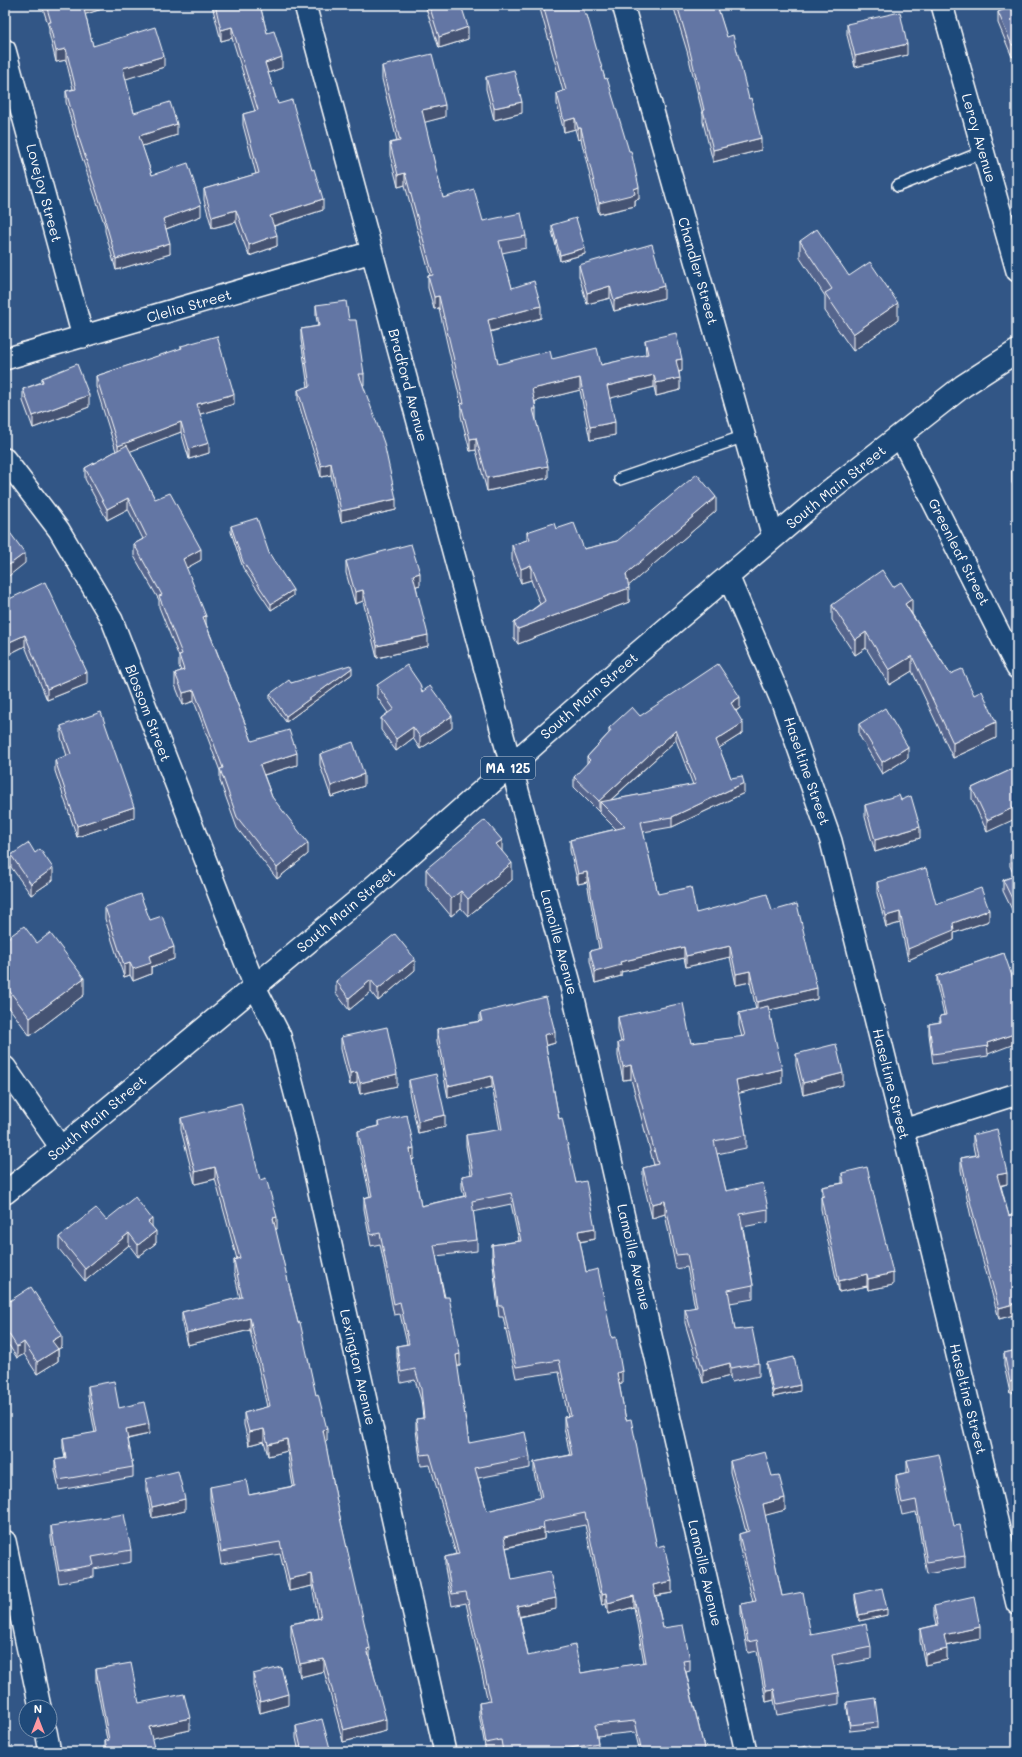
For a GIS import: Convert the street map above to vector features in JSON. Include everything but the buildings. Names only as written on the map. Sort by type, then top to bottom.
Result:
[{"type":"main road","name":"South Main Street","points":[[5,1193],[368,892],[512,764],[818,499],[963,386],[1017,351]]},
{"type":"street","name":"Bradford Avenue","points":[[305,5],[512,764]]},
{"type":"street","name":"Chandler Street","points":[[623,5],[773,537]]},
{"type":"street","name":"Leroy Avenue","points":[[942,5],[1017,271]]},
{"type":"street","name":"Lovejoy Street","points":[[5,50],[83,337]]},
{"type":"street","name":"Clelia Street","points":[[5,359],[372,252]]},
{"type":"street","name":"Greenleaf Street","points":[[900,436],[1017,668]]},
{"type":"street","name":"Blossom Street","points":[[5,458],[59,530],[112,620],[255,987]]},
{"type":"street","name":"Haseltine Street","points":[[728,576],[782,702],[831,840],[903,1130],[1017,1604]]},
{"type":"street","name":"Lamoille Avenue","points":[[512,764],[573,994],[746,1752]]},
{"type":"street","name":"Lexington Avenue","points":[[255,987],[280,1036],[309,1147],[445,1752]]},
{"type":"street","points":[[5,1067],[61,1148]]},
{"type":"street","points":[[903,1130],[1017,1094]]},
{"type":"street","points":[[5,1541],[38,1699]]},
{"type":"street","points":[[48,1739],[50,1752]]},
{"type":"lane","points":[[898,186],[983,152]]},
{"type":"lane","points":[[620,479],[745,436]]}]
